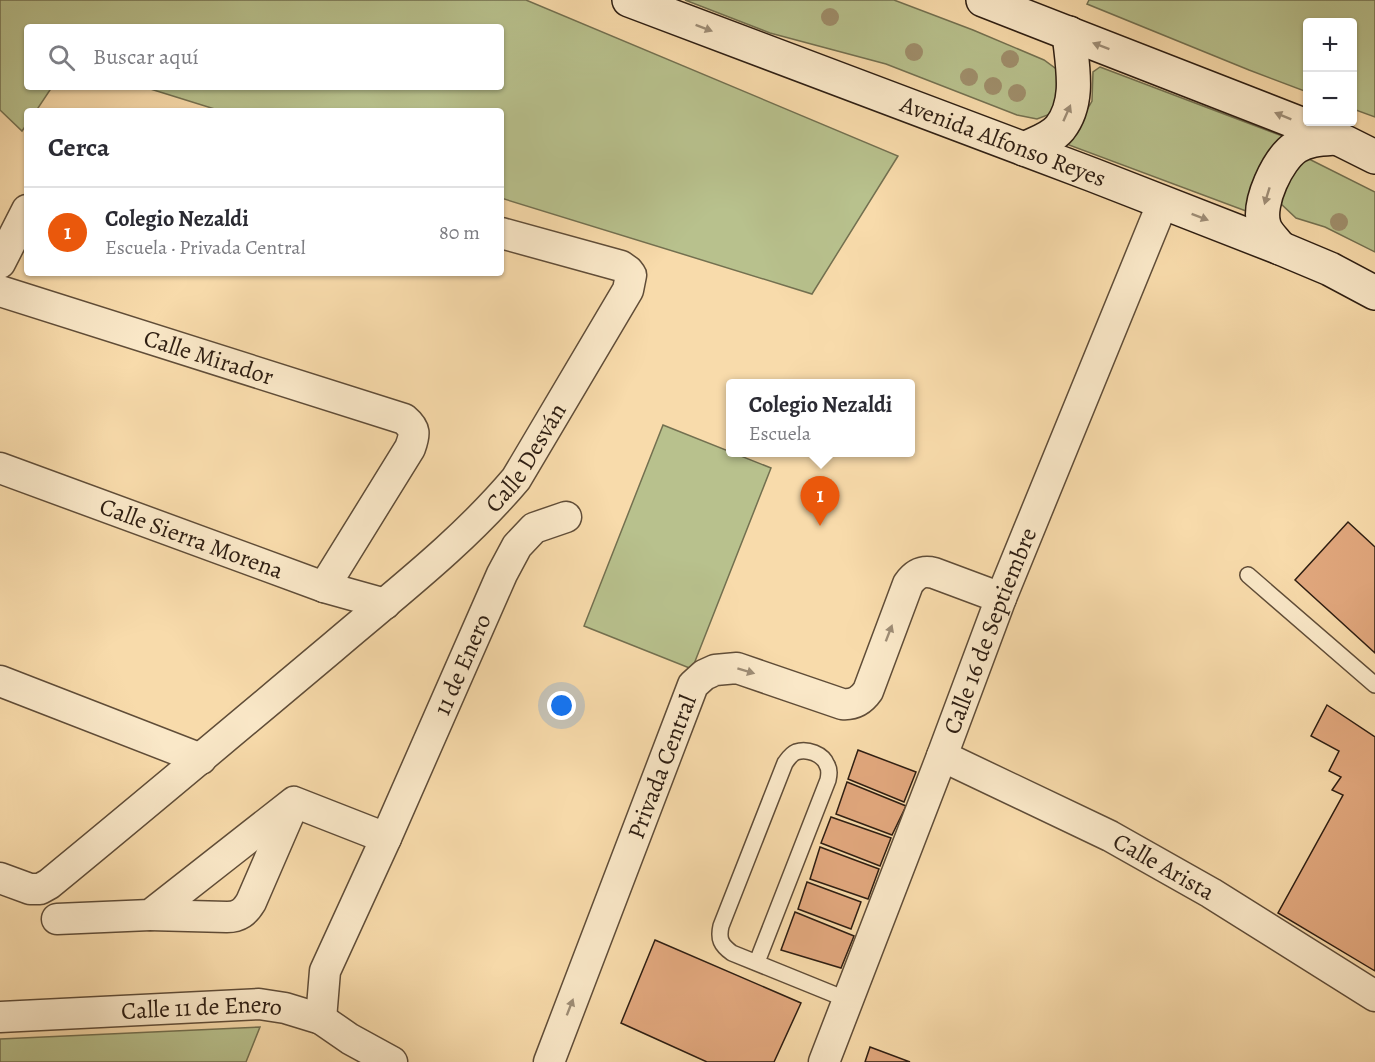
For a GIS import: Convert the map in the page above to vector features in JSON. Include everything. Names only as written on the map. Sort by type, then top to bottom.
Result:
[{"type":"main road","name":"Avenida Alfonso Reyes","points":[[629,0],[1163,202],[1329,269],[1375,293]]},
{"type":"main road","points":[[983,0],[1336,138],[1375,157]]},
{"type":"main road","points":[[1024,149],[1047,139],[1059,129],[1067,116],[1075,82],[1069,33]]},
{"type":"main road","points":[[1280,248],[1264,226],[1264,203],[1273,177],[1285,158],[1298,146],[1312,140],[1336,138]]},
{"type":"street","name":"Calle 16 de Septiembre","points":[[824,1062],[1001,598],[1163,202]]},
{"type":"street","points":[[0,263],[24,216]]},
{"type":"street","name":"Calle Desván","points":[[0,878],[30,890],[40,889],[50,884],[385,604],[456,542],[516,479],[628,290],[631,275],[621,266],[504,234]]},
{"type":"street","name":"Calle Mirador","points":[[0,291],[404,419],[411,425],[414,430],[414,439],[410,448],[324,587]]},
{"type":"street","name":"Calle Sierra Morena","points":[[0,468],[324,587],[385,604]]},
{"type":"street","name":"11 de Enero","points":[[321,1019],[325,971],[502,574],[517,546],[534,528],[566,517]]},
{"type":"street","name":"Privada Central","points":[[549,1062],[693,685],[704,675],[715,670],[737,668],[850,705],[864,698],[908,584],[919,573],[927,571],[934,573],[1001,598]]},
{"type":"street","points":[[0,681],[201,759]]},
{"type":"street","name":"Calle Arista","points":[[942,756],[1110,836],[1211,893],[1375,996]]},
{"type":"street","points":[[294,802],[386,838]]},
{"type":"street","points":[[150,915],[294,802]]},
{"type":"street","points":[[57,919],[150,915],[236,917],[251,902],[294,802]]},
{"type":"street","name":"Calle 11 de Enero","points":[[0,1017],[259,1004],[285,1008],[321,1019],[346,1050],[392,1062]]},
{"type":"lane","points":[[1248,575],[1375,685]]},
{"type":"lane","points":[[757,962],[828,780],[828,765],[823,759],[805,751],[796,752],[785,763],[719,934],[725,948],[732,952],[848,1000]]},
{"type":"green space","points":[[0,0],[526,0],[898,156],[812,294],[504,199],[504,108],[211,108],[154,90],[504,90],[504,24],[24,24],[24,90],[50,90],[38,108],[24,108],[22,131],[0,110]]},
{"type":"green space","points":[[685,0],[894,0],[1044,60],[1059,71],[1065,88],[1053,113],[1037,119],[1017,115],[886,64],[770,33]]},
{"type":"green space","points":[[1089,0],[1375,0],[1375,117],[1357,110],[1357,18],[1303,18],[1303,90],[1087,4]]},
{"type":"green space","points":[[1100,67],[1285,137],[1254,214],[1069,145],[1067,135],[1084,115],[1092,101],[1093,72]]},
{"type":"green space","points":[[1307,158],[1375,192],[1375,252],[1325,227],[1296,218],[1279,202],[1286,173]]},
{"type":"green space","points":[[663,425],[726,450],[726,457],[743,457],[771,468],[692,669],[584,626]]},
{"type":"green space","points":[[260,1027],[246,1062],[0,1062],[0,1039]]},
{"type":"building","points":[[1348,522],[1375,547],[1375,653],[1295,580]]},
{"type":"building","points":[[1327,705],[1375,737],[1375,971],[1278,913],[1343,795],[1332,790],[1341,777],[1329,771],[1339,751],[1311,736]]},
{"type":"building","points":[[858,750],[916,772],[904,802],[848,779]]},
{"type":"building","points":[[847,782],[906,806],[892,835],[836,814]]},
{"type":"building","points":[[831,817],[891,838],[880,866],[821,843]]},
{"type":"building","points":[[820,847],[879,869],[868,899],[810,879]]},
{"type":"building","points":[[807,882],[861,902],[851,929],[798,909]]},
{"type":"building","points":[[795,912],[854,936],[841,968],[781,950]]},
{"type":"building","points":[[655,940],[801,1003],[774,1062],[707,1062],[621,1023]]},
{"type":"building","points":[[870,1047],[910,1062],[865,1062]]},
{"type":"place","name":"Colegio Nezaldi","points":[[820,526]]}]
